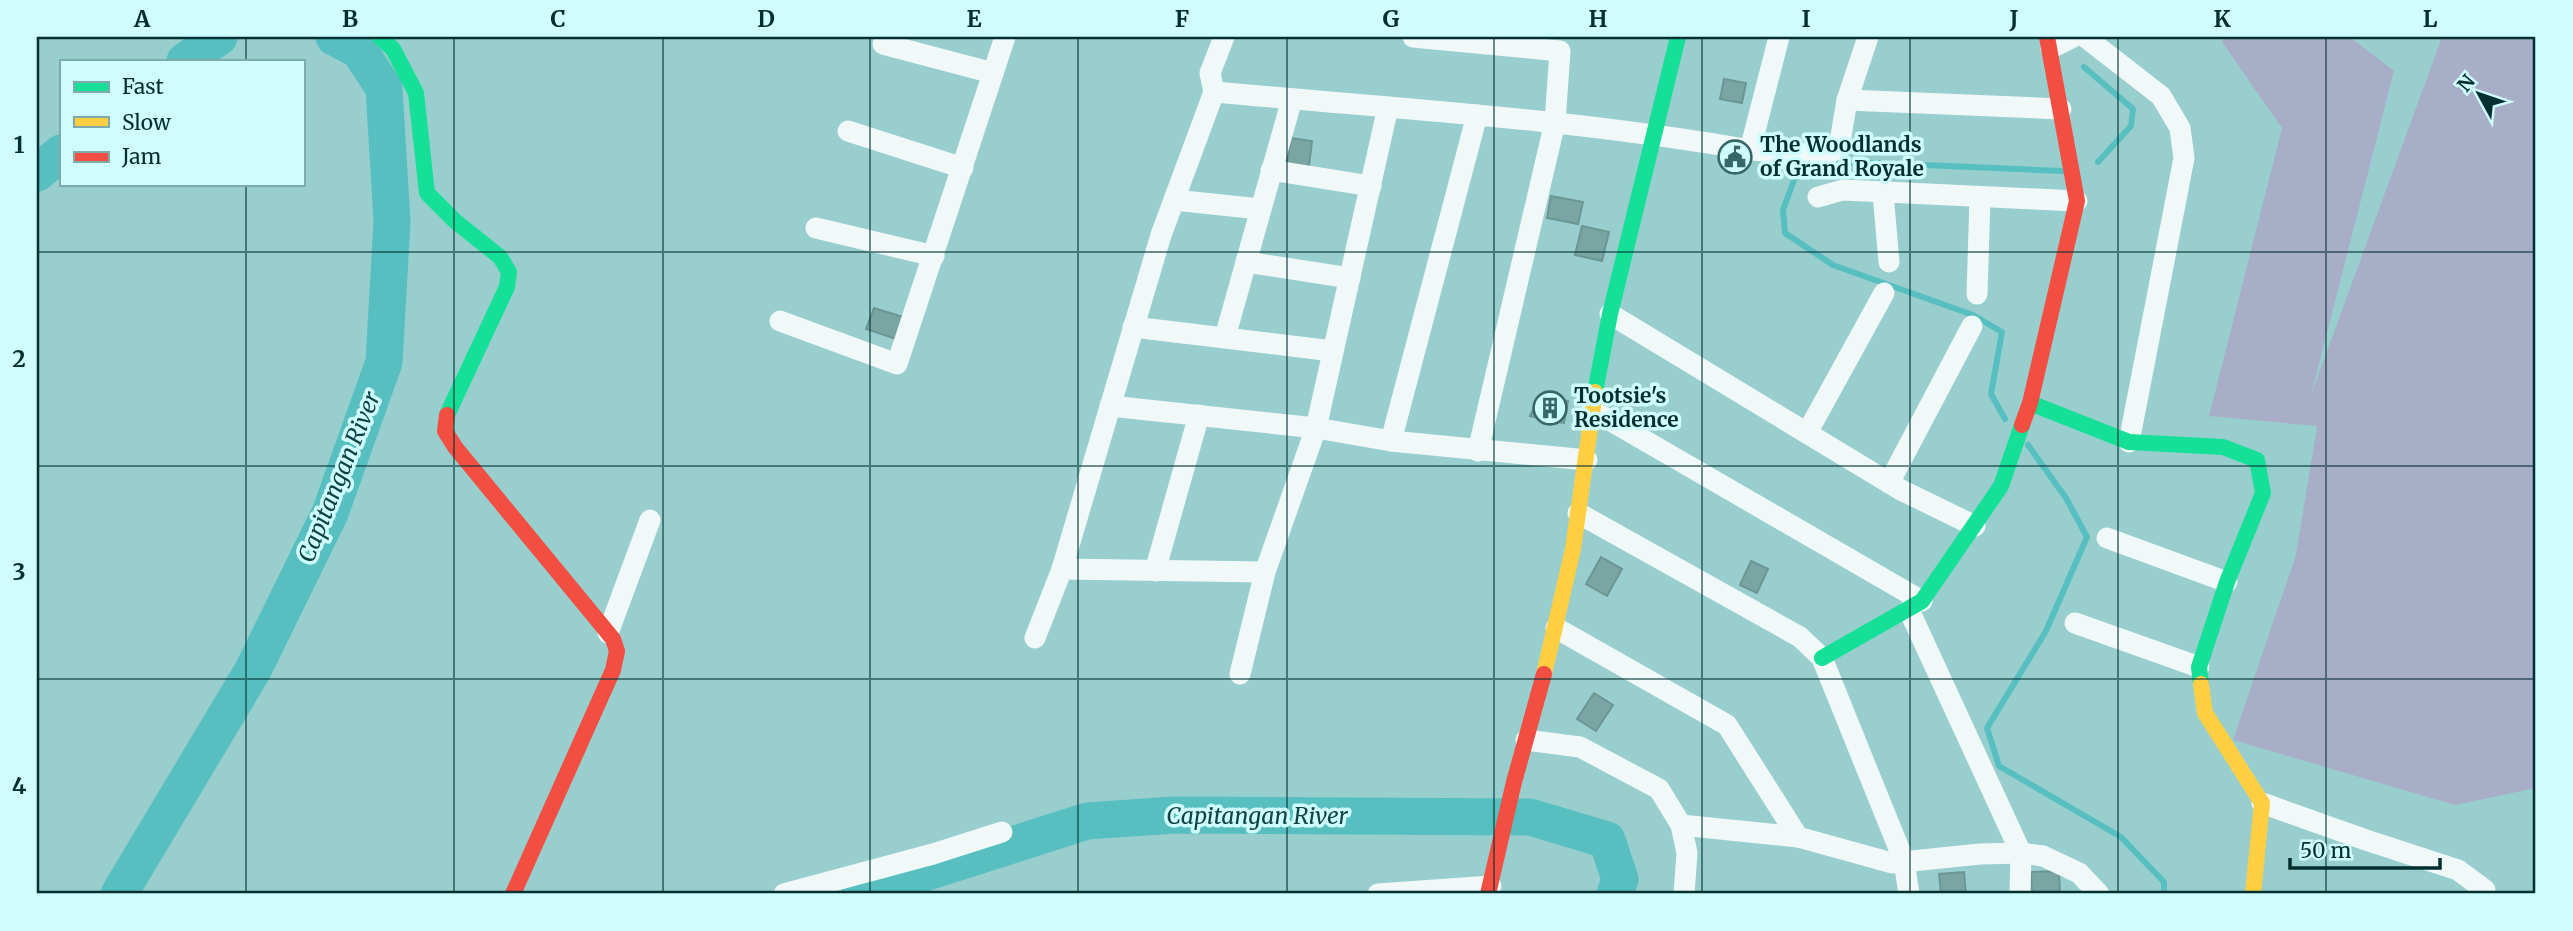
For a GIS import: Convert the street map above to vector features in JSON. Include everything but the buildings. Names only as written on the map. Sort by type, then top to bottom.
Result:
[{"type":"street","points":[[380,37],[393,49],[416,93],[427,193],[455,221],[500,257],[509,272],[507,287],[447,415],[445,431],[455,447],[608,632],[617,651],[612,670],[513,894]]},
{"type":"street","points":[[780,321],[897,364],[1005,37]]},
{"type":"street","points":[[1035,639],[1062,569],[1133,327],[1174,200],[1214,92],[1210,72],[1224,37]]},
{"type":"street","points":[[1413,37],[1560,51],[1555,122],[1478,451]]},
{"type":"street","points":[[1378,894],[1490,890],[1514,782],[1556,628],[1578,513],[1592,410],[1610,314],[1678,37]]},
{"type":"street","points":[[1750,150],[1779,37]]},
{"type":"street","points":[[1214,92],[1555,122],[1653,133],[1750,150],[1825,155],[1839,148],[1847,100],[1868,37]]},
{"type":"street","points":[[1822,658],[1915,606],[1975,526],[2001,486],[2030,403],[2077,201],[2049,42],[2073,37]]},
{"type":"street","points":[[2085,37],[2161,96],[2180,128],[2184,158],[2129,442]]},
{"type":"street","points":[[883,44],[993,74]]},
{"type":"street","points":[[1225,337],[1292,99]]},
{"type":"street","points":[[1847,100],[2061,109]]},
{"type":"street","points":[[1240,674],[1265,572],[1317,428],[1388,107]]},
{"type":"street","points":[[1391,441],[1477,115]]},
{"type":"street","points":[[848,131],[963,168]]},
{"type":"street","points":[[1271,170],[1371,186]]},
{"type":"street","points":[[1818,197],[1843,190],[2077,201]]},
{"type":"street","points":[[1883,193],[1889,262]]},
{"type":"street","points":[[1977,294],[1980,198]]},
{"type":"street","points":[[1174,200],[1260,209]]},
{"type":"street","points":[[816,228],[934,257]]},
{"type":"street","points":[[1246,262],[1350,278]]},
{"type":"street","points":[[1807,433],[1884,293]]},
{"type":"street","points":[[1610,314],[1889,483],[1975,526]]},
{"type":"street","points":[[1889,483],[1972,326]]},
{"type":"street","points":[[1133,327],[1333,351]]},
{"type":"street","points":[[2030,403],[2129,442],[2223,447],[2257,460],[2263,493],[2227,582],[2199,667],[2205,713],[2262,803],[2458,870],[2487,893]]},
{"type":"street","points":[[1110,406],[1317,428],[1391,441],[1478,451],[1587,460]]},
{"type":"street","points":[[1592,410],[1915,606],[2021,853],[2020,894]]},
{"type":"street","points":[[1154,571],[1199,415]]},
{"type":"street","points":[[1578,513],[1800,637],[1822,658],[1904,861],[1909,894]]},
{"type":"street","points":[[608,632],[650,520]]},
{"type":"street","points":[[2107,538],[2227,582]]},
{"type":"street","points":[[1062,569],[1265,572]]},
{"type":"street","points":[[2075,624],[2199,667]]},
{"type":"street","points":[[1556,628],[1727,724],[1798,837]]},
{"type":"street","points":[[1526,740],[1580,747],[1658,789],[1681,825],[1686,853],[1685,894]]},
{"type":"street","points":[[2253,894],[2262,803]]},
{"type":"street","points":[[1681,825],[1798,837],[1892,863],[1980,854],[2021,853],[2043,856],[2079,873],[2099,894]]},
{"type":"street","points":[[784,894],[933,854],[1002,832]]},
{"type":"shaded area","points":[[2224,37],[2350,37],[2394,71],[2311,395],[2442,37],[2536,37],[2536,788],[2455,805],[2233,740],[2296,555],[2317,426],[2209,416],[2282,128],[2222,42]]},
{"type":"waterway","name":"Capitangan River","points":[[186,60],[219,37]]},
{"type":"waterway","name":"Capitangan River","points":[[119,894],[253,670],[330,513],[384,362],[392,222],[384,88],[359,50],[334,37]]},
{"type":"waterway","points":[[2084,67],[2133,109],[2131,126],[2098,162]]},
{"type":"waterway","name":"Capitangan River","points":[[37,173],[60,154]]},
{"type":"waterway","points":[[2005,419],[1991,394],[2002,332],[1973,315],[1833,265],[1785,233],[1783,210],[1797,172],[1854,162],[2064,171]]},
{"type":"waterway","points":[[2028,445],[2066,498],[2087,537],[2046,631],[1987,728],[1999,766],[2121,837],[2164,882],[2164,894]]},
{"type":"waterway","name":"Capitangan River","points":[[859,894],[1087,821],[1174,815],[1530,817],[1607,840],[1620,879],[1615,894]]},
{"type":"traffic: fast","points":[[380,37],[393,49],[416,93],[427,193],[455,221],[500,257],[509,272],[507,287],[447,415]]},
{"type":"traffic: fast","points":[[1595,392],[1610,314],[1678,37]]},
{"type":"traffic: fast","points":[[2030,403],[2129,442],[2223,447],[2257,460],[2263,493],[2227,582],[2199,667],[2201,684]]},
{"type":"traffic: fast","points":[[1822,658],[1922,601],[2001,486],[2022,425]]},
{"type":"traffic: slow","points":[[1544,674],[1573,549],[1595,392]]},
{"type":"traffic: slow","points":[[2201,684],[2205,713],[2262,803],[2253,894]]},
{"type":"traffic: jam","points":[[2022,425],[2030,403],[2077,201],[2047,37]]},
{"type":"traffic: jam","points":[[447,415],[445,431],[455,447],[613,639],[617,651],[613,670],[513,894]]},
{"type":"traffic: jam","points":[[1488,894],[1514,782],[1544,674]]},
{"type":"place","name":"The Woodlands of Grand Royale","points":[[1735,157]]},
{"type":"place","name":"Tootsie's Residence","points":[[1550,408]]}]
